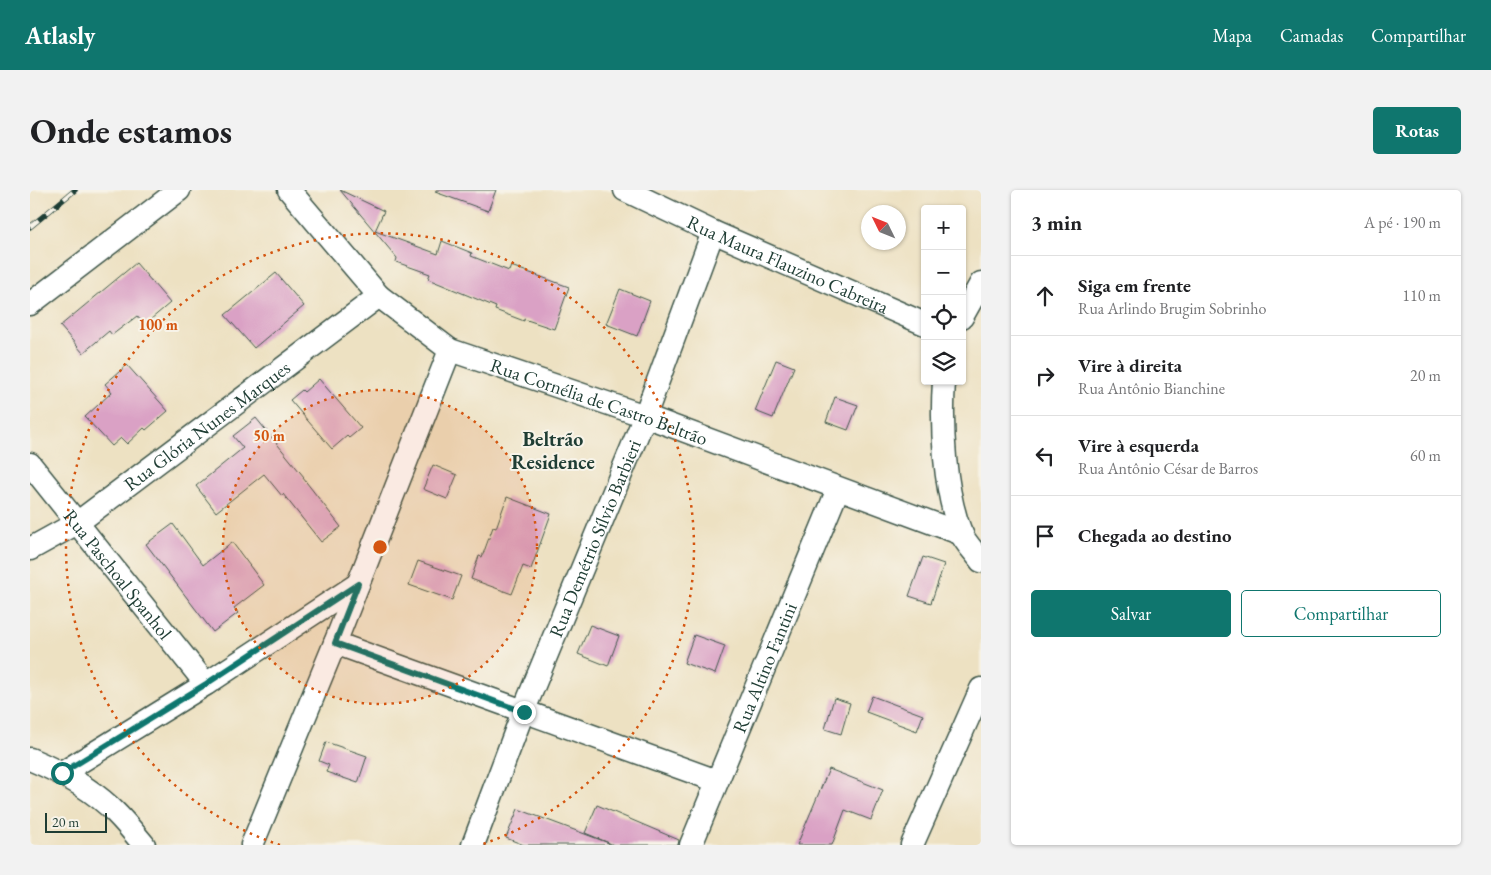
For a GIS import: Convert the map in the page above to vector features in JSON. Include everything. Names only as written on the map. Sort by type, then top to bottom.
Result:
[{"type":"street","points":[[30,304],[180,190]]},
{"type":"street","name":"Rua Cornélia de Castro Beltrão","points":[[289,190],[379,296],[450,350],[645,416],[962,534]]},
{"type":"street","name":"Rua Maura Flauzino Cabreira","points":[[625,190],[713,232],[921,322]]},
{"type":"street","name":"Rua Demétrio Sílvio Barbieri","points":[[473,845],[524,712],[645,416],[713,232]]},
{"type":"street","points":[[966,310],[981,283]]},
{"type":"street","name":"Rua Glória Nunes Marques","points":[[30,548],[77,523],[379,296]]},
{"type":"street","points":[[252,845],[335,643],[450,350]]},
{"type":"street","points":[[944,385],[946,462],[951,502],[962,534],[981,561]]},
{"type":"street","name":"Rua Paschoal Spanhol","points":[[30,464],[206,684]]},
{"type":"street","name":"Rua Altino Fantini","points":[[691,845],[838,489]]},
{"type":"street","points":[[62,773],[206,684],[358,584]]},
{"type":"street","points":[[335,643],[717,781]]},
{"type":"street","points":[[912,845],[981,689]]},
{"type":"street","points":[[30,759],[62,773],[87,789],[114,812],[144,845]]},
{"type":"building","points":[[340,190],[384,211],[375,231],[438,254],[442,241],[472,253],[471,256],[509,271],[511,266],[569,287],[554,329],[524,319],[524,321],[495,310],[496,307],[428,279],[430,274],[396,262],[397,258]]},
{"type":"building","points":[[436,190],[496,190],[488,211],[435,192]]},
{"type":"building","points":[[136,263],[170,303],[144,325],[137,316],[112,335],[109,331],[83,353],[60,326]]},
{"type":"building","points":[[276,273],[304,306],[254,348],[225,315]]},
{"type":"building","points":[[620,289],[650,301],[637,336],[606,324]]},
{"type":"building","points":[[776,360],[794,367],[773,418],[755,411]]},
{"type":"building","points":[[127,365],[168,411],[146,430],[144,428],[127,444],[121,438],[112,446],[85,417],[112,392],[105,384]]},
{"type":"building","points":[[319,379],[361,428],[349,438],[347,436],[332,449],[290,400],[302,390],[304,392]]},
{"type":"building","points":[[835,397],[858,405],[848,430],[826,422]]},
{"type":"building","points":[[256,418],[304,477],[341,527],[321,542],[283,494],[282,496],[264,474],[216,512],[196,486],[243,448],[233,436]]},
{"type":"building","points":[[433,465],[457,475],[447,499],[423,489]]},
{"type":"building","points":[[507,497],[551,514],[531,569],[523,566],[512,594],[471,579],[479,556],[482,557],[493,527],[496,528]]},
{"type":"building","points":[[173,524],[203,565],[232,542],[264,585],[234,608],[238,613],[213,632],[146,544]]},
{"type":"building","points":[[923,557],[944,564],[931,603],[909,596]]},
{"type":"building","points":[[418,561],[461,576],[452,600],[409,585]]},
{"type":"building","points":[[590,625],[619,636],[608,666],[578,654]]},
{"type":"building","points":[[694,635],[725,646],[715,674],[684,663]]},
{"type":"building","points":[[872,696],[923,715],[917,731],[866,712]]},
{"type":"building","points":[[834,698],[850,703],[841,734],[825,729]]},
{"type":"building","points":[[326,742],[367,756],[358,783],[326,772],[329,765],[319,761]]},
{"type":"building","points":[[829,769],[883,790],[871,820],[845,810],[832,845],[797,845]]},
{"type":"building","points":[[597,805],[679,840],[678,845],[614,845],[585,833]]},
{"type":"building","points":[[518,809],[609,843],[609,845],[524,845],[506,838]]},
{"type":"railway","points":[[30,227],[75,190]]},
{"type":"district","name":"Beltrão Residence","points":[[553,450]]},
{"type":"route","points":[[62,773],[206,684],[358,584],[335,643],[524,712]]}]
